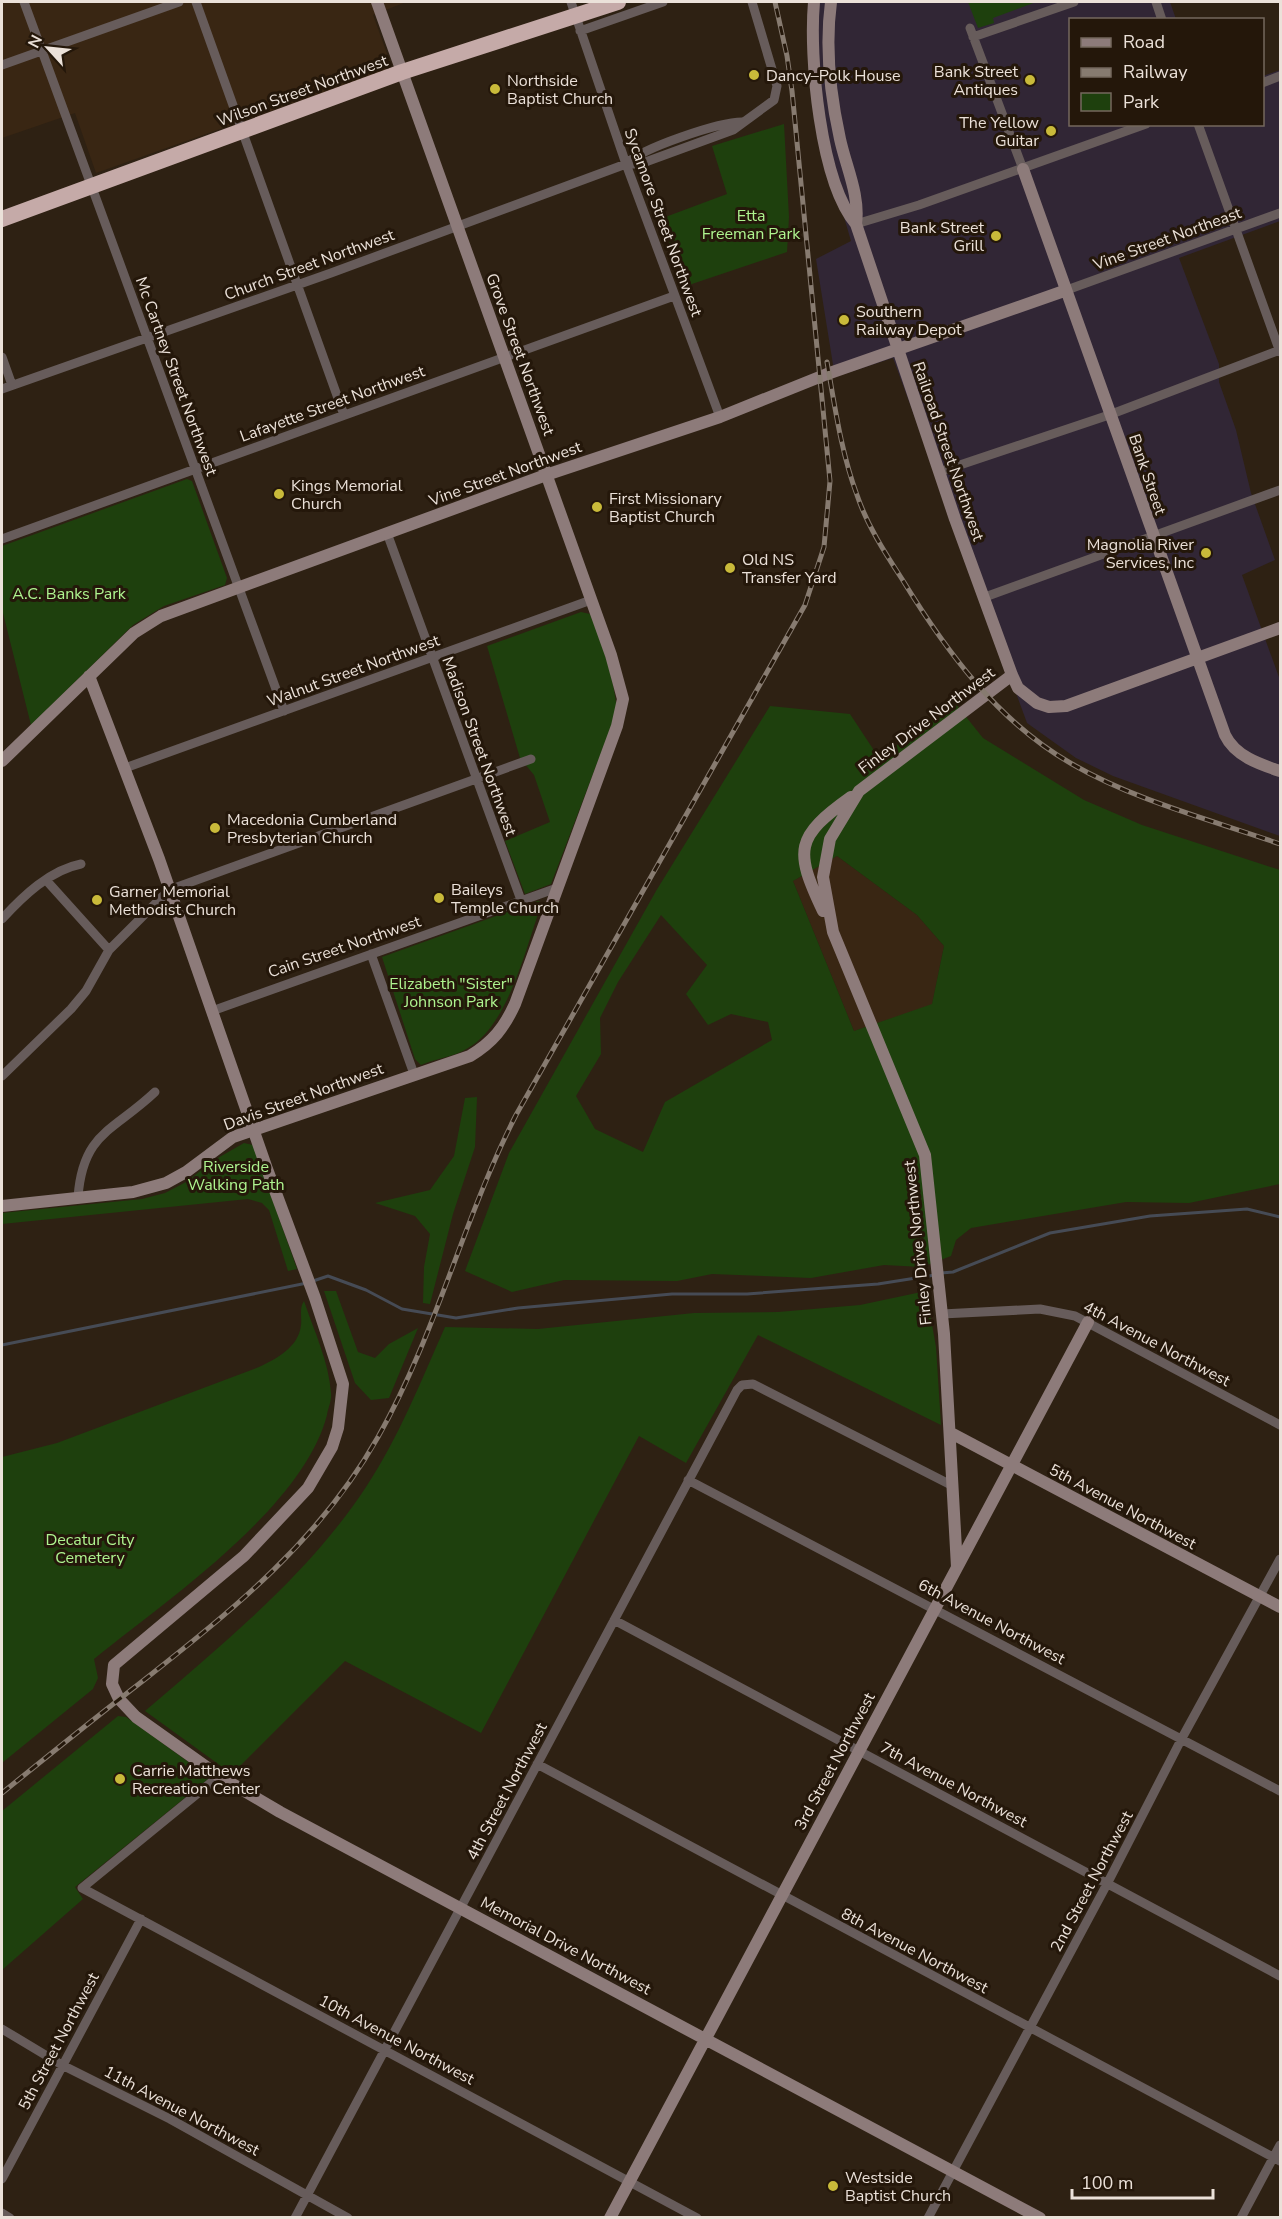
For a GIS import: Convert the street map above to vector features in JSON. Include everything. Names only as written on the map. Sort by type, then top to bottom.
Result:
[{"type":"highway","name":"Wilson Street Northwest","points":[[2,219],[402,72],[618,2]]},
{"type":"street","name":"Mc Cartney Street Northwest","points":[[24,2],[284,711]]},
{"type":"street","points":[[2,65],[179,2]]},
{"type":"street","points":[[196,2],[344,415]]},
{"type":"street","name":"Grove Street Northwest","points":[[377,2],[506,357],[621,688],[621,710],[557,888]]},
{"type":"street","points":[[575,16],[663,2]]},
{"type":"street","name":"Church Street Northwest","points":[[2,389],[456,224],[626,164],[640,164],[733,130],[774,99],[777,86],[752,2]]},
{"type":"street","name":"Railroad Street Northwest","points":[[814,2],[812,64],[817,105],[845,211],[856,224],[939,472],[1018,688],[1032,700],[1044,706],[1066,706],[1197,658]]},
{"type":"street","points":[[831,2],[828,50],[833,106],[859,206],[856,224],[919,206],[1141,126]]},
{"type":"street","points":[[1023,169],[971,33],[1074,2]]},
{"type":"street","points":[[1156,2],[1161,18]]},
{"type":"street","name":"Sycamore Street Northwest","points":[[575,16],[626,164],[720,417]]},
{"type":"street","points":[[1264,83],[1281,76]]},
{"type":"street","points":[[939,472],[1109,414],[1280,351],[1199,126]]},
{"type":"street","name":"Bank Street","points":[[1023,169],[1152,536],[1231,747],[1277,767]]},
{"type":"street","name":"Vine Street Northeast","points":[[1064,291],[1281,213]]},
{"type":"street","name":"Vine Street Northwest","points":[[2,761],[142,626],[183,606],[546,475],[720,417],[829,373],[1064,291]]},
{"type":"street","name":"Lafayette Street Northwest","points":[[2,539],[674,296]]},
{"type":"street","points":[[2,357],[12,385]]},
{"type":"street","points":[[985,597],[1281,490]]},
{"type":"street","name":"Madison Street Northwest","points":[[387,533],[521,900]]},
{"type":"street","name":"Walnut Street Northwest","points":[[125,768],[591,600]]},
{"type":"street","points":[[1197,658],[1281,628]]},
{"type":"street","points":[[90,675],[254,1130]]},
{"type":"street","name":"Finley Drive Northwest","points":[[957,1569],[951,1433],[942,1314],[925,1155],[833,932],[808,880],[802,860],[806,838],[820,820],[1012,675]]},
{"type":"street","points":[[2,1076],[71,1009],[86,991],[109,950],[169,890],[531,759]]},
{"type":"street","name":"Finley Drive Northwest","points":[[833,932],[823,877],[826,851],[838,823],[859,791]]},
{"type":"street","points":[[2,919],[46,880],[68,866],[81,864]]},
{"type":"street","points":[[46,880],[109,950]]},
{"type":"street","points":[[521,900],[557,888]]},
{"type":"street","name":"Davis Street Northwest","points":[[2,1206],[132,1192],[166,1183],[186,1172],[222,1143],[470,1056],[501,1032],[516,1004],[557,888]]},
{"type":"street","name":"Cain Street Northwest","points":[[212,1011],[521,900]]},
{"type":"street","points":[[371,954],[414,1074]]},
{"type":"street","points":[[78,1197],[80,1172],[86,1156],[98,1138],[156,1092]]},
{"type":"street","name":"Memorial Drive Northwest","points":[[254,1130],[315,1298],[343,1384],[338,1428],[321,1467],[308,1488],[285,1515],[244,1556],[114,1665],[112,1684],[124,1704],[136,1717],[219,1776],[280,1812],[1040,2217]]},
{"type":"street","name":"4th Avenue Northwest","points":[[942,1314],[1040,1310],[1054,1311],[1089,1322],[1281,1425]]},
{"type":"street","name":"3rd Street Northwest","points":[[610,2217],[1089,1322]]},
{"type":"street","name":"4th Street Northwest","points":[[295,2217],[736,1390],[748,1383],[953,1486]]},
{"type":"street","name":"5th Avenue Northwest","points":[[951,1433],[1281,1607]]},
{"type":"street","name":"6th Avenue Northwest","points":[[688,1480],[1281,1791]]},
{"type":"street","name":"2nd Street Northwest","points":[[928,2217],[954,2170],[970,2134],[1108,1882],[1182,1738],[1281,1559]]},
{"type":"street","name":"7th Avenue Northwest","points":[[614,1620],[1281,1976]]},
{"type":"street","name":"8th Avenue Northwest","points":[[537,1764],[1277,2159]]},
{"type":"street","name":"10th Avenue Northwest","points":[[219,1776],[156,1830],[82,1888],[697,2217]]},
{"type":"street","name":"5th Street Northwest","points":[[2,2179],[141,1919]]},
{"type":"street","name":"11th Avenue Northwest","points":[[2,2029],[62,2065],[134,2100],[348,2217]]},
{"type":"street","points":[[1241,2217],[1277,2159],[1281,2145]]},
{"type":"street","points":[[2,2213],[10,2217]]},
{"type":"shaded area","points":[[2,2],[406,2],[373,15],[390,62],[386,70],[96,173],[75,113],[2,138]]},
{"type":"shaded area","points":[[809,2],[1170,2],[1176,18],[1069,18],[1069,126],[1264,126],[1264,76],[1280,70],[1280,221],[1179,258],[1219,364],[1219,382],[1236,430],[1251,493],[1275,560],[1242,575],[1280,680],[1280,836],[1113,776],[1076,758],[1027,723],[893,358],[835,377],[816,259],[851,241],[816,121]]},
{"type":"shaded area","points":[[837,856],[917,915],[944,946],[932,1005],[854,1031],[793,881]]},
{"type":"green space","points":[[968,2],[1036,2],[993,18],[994,23],[978,28]]},
{"type":"green space","name":"Etta Freeman Park","points":[[784,124],[789,217],[787,252],[686,286],[660,219],[727,194],[712,146]]},
{"type":"green space","name":"A.C. Banks Park","points":[[187,479],[192,481],[227,578],[225,585],[164,606],[133,625],[31,725],[2,609],[2,546]]},
{"type":"green space","points":[[581,612],[590,614],[599,638],[611,674],[617,711],[551,884],[525,894],[505,841],[550,822],[534,775],[520,758],[487,646]]},
{"type":"green space","points":[[955,703],[983,738],[1084,800],[1142,825],[1280,870],[1280,1184],[1189,1203],[1126,1202],[971,1228],[956,1240],[951,1256],[922,1267],[884,1265],[811,1278],[712,1274],[677,1281],[564,1280],[512,1292],[465,1271],[509,1153],[656,891],[770,706],[850,714],[879,758]],"holes":[[[837,856],[917,915],[944,946],[932,1004],[854,1031],[793,881]],[[661,915],[707,965],[686,994],[708,1025],[731,1014],[768,1022],[772,1040],[665,1102],[643,1152],[595,1129],[576,1096],[601,1054],[600,1018],[618,982]]]},
{"type":"green space","name":"Elizabeth \"Sister\" Johnson Park","points":[[538,901],[542,903],[522,962],[495,1022],[482,1037],[463,1051],[421,1065],[415,1059],[382,957]]},
{"type":"green space","points":[[477,1097],[475,1147],[453,1214],[430,1304],[423,1303],[424,1267],[430,1234],[415,1216],[375,1203],[430,1190],[454,1156],[465,1098]]},
{"type":"green space","name":"Riverside Walking Path","points":[[244,1143],[253,1145],[297,1269],[288,1271],[269,1210],[262,1203],[248,1199],[2,1224],[2,1213],[142,1199],[165,1193],[186,1182],[216,1159]]},
{"type":"green space","points":[[324,1291],[336,1291],[358,1352],[375,1358],[389,1344],[418,1328],[389,1398],[371,1400],[355,1383]]},
{"type":"green space","points":[[926,1291],[936,1347],[941,1425],[758,1335],[686,1463],[639,1436],[481,1733],[345,1661],[232,1774],[145,1711],[264,1606],[319,1549],[343,1519],[366,1487],[389,1448],[445,1327],[538,1329],[694,1313],[778,1312],[860,1305]]},
{"type":"green space","name":"Decatur City Cemetery","points":[[304,1301],[324,1358],[331,1396],[327,1415],[313,1450],[291,1484],[262,1518],[229,1550],[94,1659],[98,1678],[93,1689],[2,1763],[2,1457],[57,1443],[266,1364],[286,1351],[296,1340],[301,1325],[301,1310]]},
{"type":"green space","points":[[118,1716],[126,1717],[205,1774],[208,1779],[75,1887],[83,1899],[2,1970],[2,1811]]},
{"type":"waterway","points":[[941,1273],[953,1272],[1050,1233],[1150,1216],[1247,1209],[1280,1217]]},
{"type":"waterway","points":[[313,1281],[328,1276],[366,1290],[402,1309],[456,1318],[518,1308],[672,1294],[747,1294],[878,1284],[935,1275]]},
{"type":"waterway","points":[[2,1345],[307,1283]]},
{"type":"railway","points":[[2,1793],[243,1599],[302,1540],[355,1474],[378,1437],[417,1358],[480,1195],[516,1115],[805,605],[824,547],[830,481],[792,91],[775,2]]},
{"type":"railway","points":[[827,362],[851,479],[871,528],[937,632],[976,683],[997,706],[1045,747],[1097,777],[1174,809],[1280,844]]},
{"type":"place","name":"Dancy–Polk House","points":[[754,75]]},
{"type":"place","name":"Bank Street Antiques","points":[[1030,80]]},
{"type":"place","name":"Northside Baptist Church","points":[[495,89]]},
{"type":"place","name":"The Yellow Guitar","points":[[1051,131]]},
{"type":"place","name":"Bank Street Grill","points":[[996,236]]},
{"type":"place","name":"Southern Railway Depot","points":[[844,320]]},
{"type":"place","name":"Kings Memorial Church","points":[[279,494]]},
{"type":"place","name":"First Missionary Baptist Church","points":[[597,507]]},
{"type":"place","name":"Magnolia River Services, Inc","points":[[1206,553]]},
{"type":"place","name":"Old NS Transfer Yard","points":[[730,568]]},
{"type":"place","name":"Macedonia Cumberland Presbyterian Church","points":[[215,828]]},
{"type":"place","name":"Baileys Temple Church","points":[[439,898]]},
{"type":"place","name":"Garner Memorial Methodist Church","points":[[97,900]]},
{"type":"place","name":"Carrie Matthews Recreation Center","points":[[120,1779]]},
{"type":"place","name":"Westside Baptist Church","points":[[833,2186]]}]
